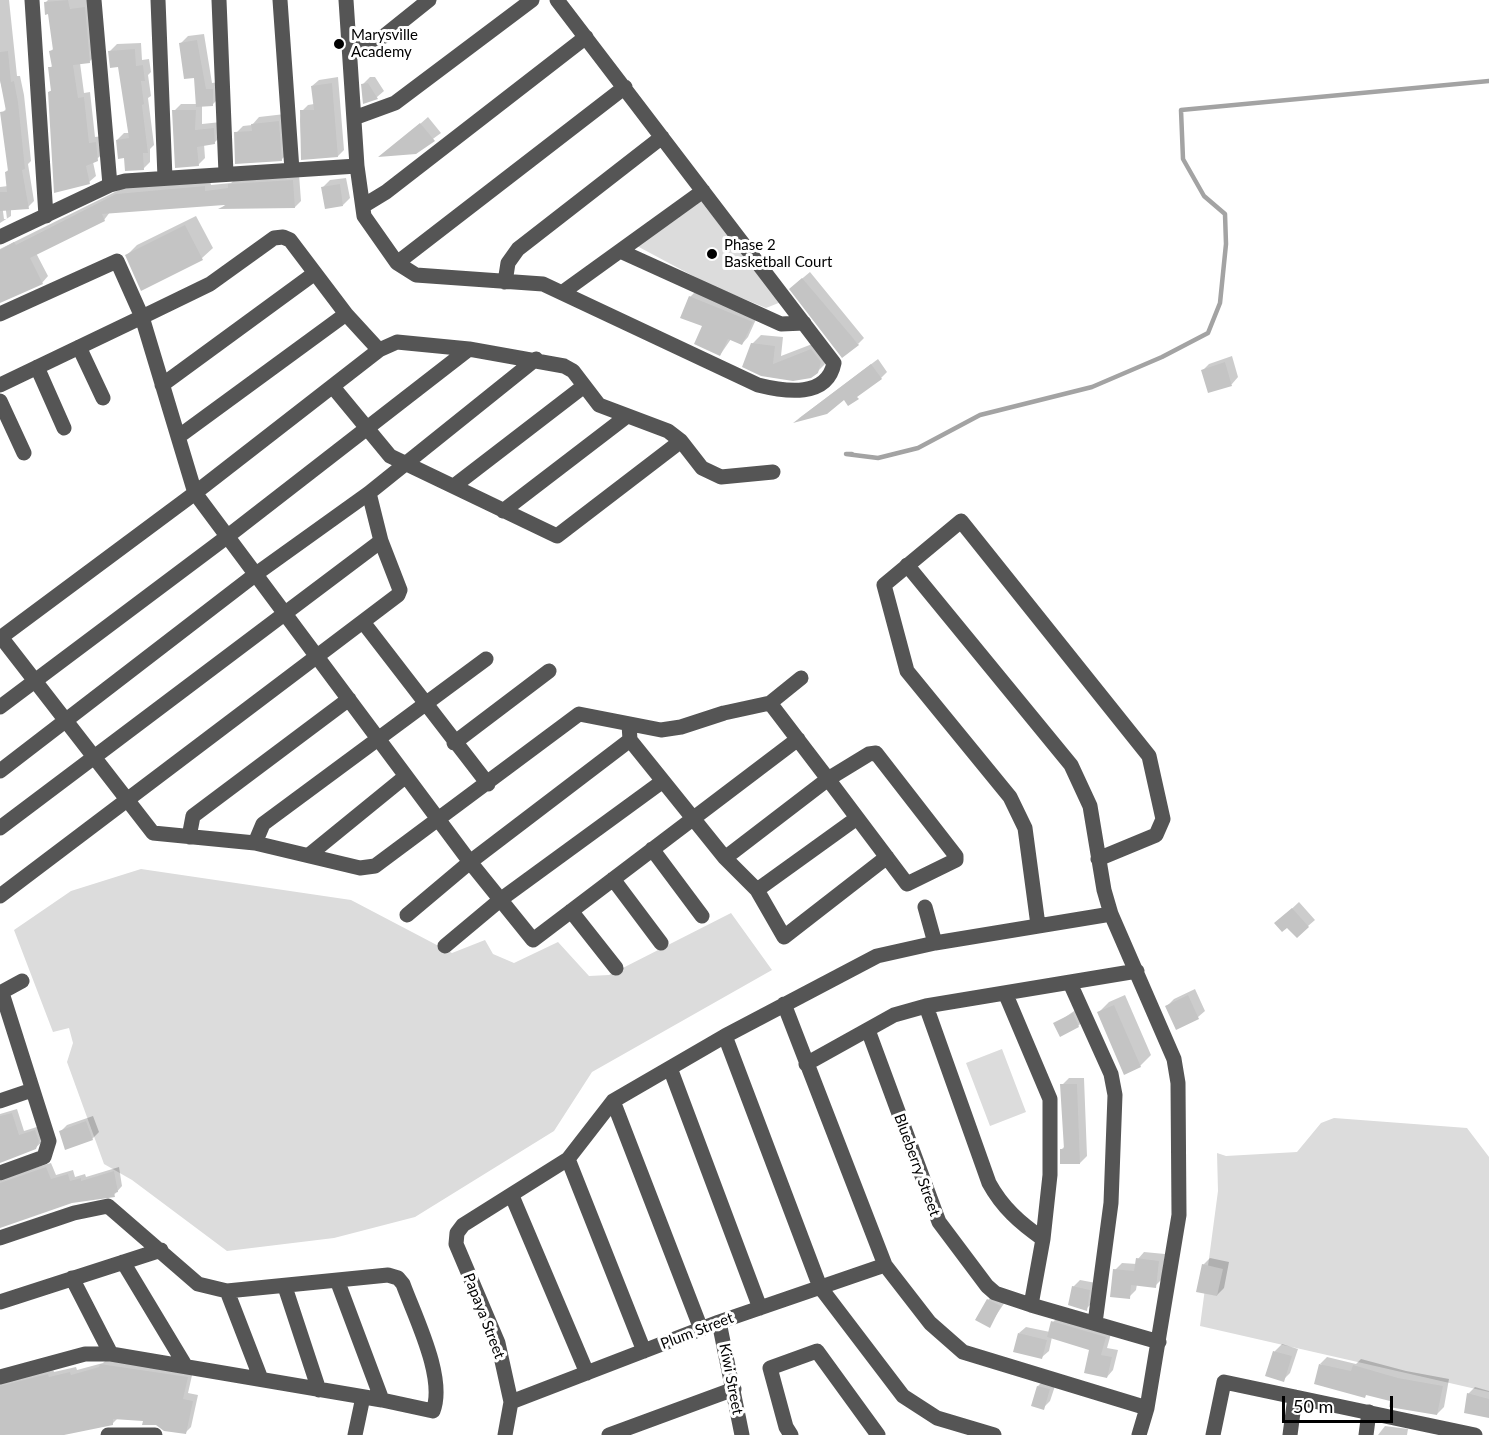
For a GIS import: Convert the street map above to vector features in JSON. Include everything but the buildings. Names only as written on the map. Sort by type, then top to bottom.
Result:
[{"type":"street","points":[[32,0],[46,216]]},
{"type":"street","points":[[94,0],[110,185]]},
{"type":"street","points":[[158,0],[165,178]]},
{"type":"street","points":[[219,0],[226,174]]},
{"type":"street","points":[[280,0],[292,170]]},
{"type":"street","points":[[346,0],[357,166],[364,216],[397,263],[416,275],[543,284],[758,385],[778,390],[802,390],[823,384],[831,375],[834,363],[625,87],[556,0]]},
{"type":"street","points":[[349,47],[384,36],[429,0]]},
{"type":"street","points":[[354,118],[395,103],[532,0]]},
{"type":"street","points":[[363,206],[386,192],[586,38]]},
{"type":"street","points":[[397,263],[625,87]]},
{"type":"street","points":[[505,282],[508,263],[518,249],[662,137]]},
{"type":"street","points":[[0,237],[110,185],[165,178],[357,166]]},
{"type":"street","points":[[564,292],[703,191]]},
{"type":"street","points":[[0,385],[210,284],[274,238],[284,237],[290,240],[346,314],[379,350]]},
{"type":"street","points":[[620,251],[781,324],[804,323]]},
{"type":"street","points":[[0,314],[117,261],[142,317],[195,493],[470,862],[533,940],[798,739]]},
{"type":"street","points":[[162,385],[315,273]]},
{"type":"street","points":[[177,437],[346,314]]},
{"type":"street","points":[[773,472],[721,477],[702,468],[681,441],[668,430],[599,405],[573,371],[564,366],[536,359],[469,349],[397,342],[379,350],[195,493],[1,637],[153,833],[255,843],[350,867],[368,868],[375,866],[439,820],[579,714],[661,730],[681,727],[724,712],[770,703],[801,678]]},
{"type":"street","points":[[80,347],[103,398]]},
{"type":"street","points":[[0,707],[228,536],[469,349]]},
{"type":"street","points":[[0,771],[256,574],[369,493],[536,359]]},
{"type":"street","points":[[37,367],[64,428]]},
{"type":"street","points":[[454,486],[584,386]]},
{"type":"street","points":[[333,387],[390,456],[557,536],[681,441]]},
{"type":"street","points":[[0,401],[24,453]]},
{"type":"street","points":[[502,511],[627,416]]},
{"type":"street","points":[[1,894],[398,595],[399,590],[381,541],[369,493]]},
{"type":"street","points":[[1038,925],[1025,828],[1010,797],[907,670],[884,585],[961,521],[1149,756],[1163,819],[1156,835],[1098,859]]},
{"type":"street","points":[[0,828],[381,541]]},
{"type":"street","points":[[908,565],[1071,765],[1090,806],[1098,859],[1111,914],[1174,1059],[1178,1083],[1179,1215],[1147,1408],[1138,1435]]},
{"type":"street","points":[[363,622],[454,743],[488,784]]},
{"type":"street","points":[[255,843],[263,824],[486,659]]},
{"type":"street","points":[[454,743],[549,671]]},
{"type":"street","points":[[189,837],[193,816],[348,699]]},
{"type":"street","points":[[725,858],[828,779],[869,754],[876,753],[956,856],[956,860],[907,884],[887,858],[828,779],[798,739],[770,703]]},
{"type":"street","points":[[629,724],[630,740],[725,858],[758,890],[784,937],[887,858]]},
{"type":"street","points":[[407,915],[470,862],[630,740]]},
{"type":"street","points":[[309,855],[406,776]]},
{"type":"street","points":[[445,946],[500,900],[663,781]]},
{"type":"street","points":[[758,890],[857,818]]},
{"type":"street","points":[[652,849],[702,916]]},
{"type":"street","points":[[613,879],[661,943]]},
{"type":"street","points":[[925,907],[935,943]]},
{"type":"street","points":[[571,911],[616,968]]},
{"type":"street","points":[[587,1373],[512,1196],[568,1159],[613,1101],[725,1036],[877,956],[935,943],[1111,914]]},
{"type":"street","points":[[806,1064],[894,1015],[926,1006],[1006,995],[1137,971]]},
{"type":"street","points":[[0,1173],[44,1157],[50,1141],[1,993],[22,981]]},
{"type":"street","points":[[1070,983],[1111,1074],[1115,1095],[1111,1203],[1095,1323]]},
{"type":"street","points":[[1006,995],[1050,1098],[1050,1175],[1043,1239],[1031,1305]]},
{"type":"street","points":[[784,1004],[885,1265],[930,1323],[963,1352],[1147,1408]]},
{"type":"street","points":[[926,1006],[989,1183],[1000,1202],[1043,1239]]},
{"type":"street","name":"Blueberry Street","points":[[868,1030],[939,1222],[960,1253],[995,1293],[1159,1342]]},
{"type":"street","points":[[725,1036],[820,1287],[903,1396],[937,1418],[994,1435]]},
{"type":"street","points":[[670,1068],[760,1308]]},
{"type":"street","points":[[0,1101],[32,1090]]},
{"type":"street","points":[[613,1101],[701,1329]]},
{"type":"street","points":[[568,1159],[644,1351]]},
{"type":"street","name":"Papaya Street","points":[[505,1435],[511,1402],[498,1343],[456,1244],[457,1233],[463,1225],[512,1196]]},
{"type":"street","points":[[0,1238],[74,1213],[108,1206],[198,1284],[227,1291],[388,1275],[398,1278],[403,1284],[434,1372],[437,1401],[433,1411],[185,1365],[111,1354],[85,1354],[0,1377]]},
{"type":"street","points":[[0,1302],[161,1250]]},
{"type":"street","points":[[123,1262],[185,1365]]},
{"type":"street","name":"Plum Street","points":[[511,1402],[719,1322],[885,1265]]},
{"type":"street","points":[[72,1278],[111,1354]]},
{"type":"street","points":[[337,1280],[382,1400]]},
{"type":"street","points":[[285,1287],[319,1390]]},
{"type":"street","points":[[227,1291],[261,1379]]},
{"type":"street","name":"Kiwi Street","points":[[719,1322],[742,1435]]},
{"type":"street","points":[[791,1435],[786,1427],[770,1368],[817,1351],[878,1435]]},
{"type":"street","points":[[1213,1435],[1224,1382],[1369,1412],[1446,1432],[1475,1435]]},
{"type":"street","points":[[609,1435],[734,1389]]},
{"type":"street","points":[[355,1435],[363,1397]]},
{"type":"street","points":[[1290,1435],[1295,1397]]},
{"type":"street","points":[[1366,1435],[1369,1412]]},
{"type":"street","points":[[108,1435],[155,1435]]},
{"type":"shaded area","points":[[700,200],[781,302],[766,308],[710,285],[637,246]]},
{"type":"shaded area","points":[[141,869],[351,900],[452,953],[485,940],[493,954],[514,963],[558,942],[589,976],[609,975],[731,913],[772,970],[592,1072],[554,1131],[415,1217],[334,1238],[227,1251],[132,1180],[104,1164],[67,1062],[73,1043],[69,1028],[53,1032],[14,930],[71,891]]},
{"type":"shaded area","points":[[1002,1049],[1026,1112],[990,1126],[966,1063]]},
{"type":"shaded area","points":[[1334,1118],[1467,1128],[1489,1157],[1489,1392],[1200,1326],[1218,1191],[1217,1153],[1226,1156],[1297,1152],[1321,1123]]},
{"type":"waterway","points":[[852,454],[846,454],[878,458],[918,448],[980,415],[1092,387],[1162,357],[1208,333],[1220,303],[1226,244],[1225,214],[1204,196],[1183,159],[1181,110],[1489,81]]},
{"type":"place","name":"Marysville Academy","points":[[339,44]]},
{"type":"place","name":"Phase 2 Basketball Court","points":[[712,254]]}]
